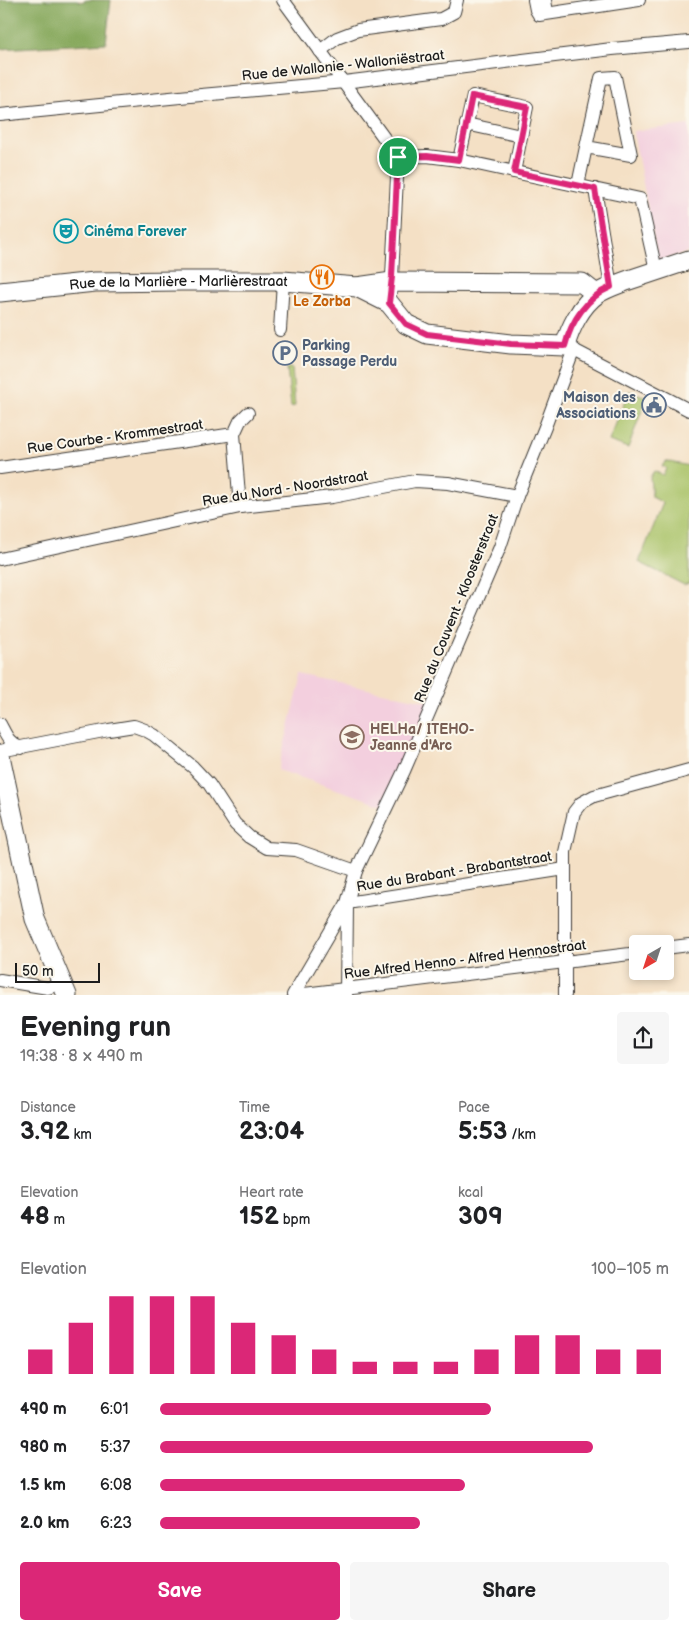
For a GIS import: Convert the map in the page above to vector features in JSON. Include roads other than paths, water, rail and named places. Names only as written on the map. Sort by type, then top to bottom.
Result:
[{"type":"street","points":[[282,0],[398,157],[392,282],[389,303]]},
{"type":"street","points":[[320,50],[337,38],[358,30],[441,19],[454,12],[457,0]]},
{"type":"street","points":[[534,0],[539,15],[620,1],[639,0]]},
{"type":"street","points":[[545,0],[547,13]]},
{"type":"street","name":"Rue de Wallonie - Walloniëstraat","points":[[0,115],[344,82],[605,50],[689,42]]},
{"type":"street","points":[[578,185],[586,147],[601,78],[615,77],[632,155],[586,147]]},
{"type":"street","points":[[459,160],[472,96],[527,107],[514,172]]},
{"type":"street","points":[[466,124],[521,136]]},
{"type":"street","points":[[398,157],[427,156],[459,160],[640,199],[656,270]]},
{"type":"street","points":[[595,189],[604,290]]},
{"type":"street","points":[[689,260],[656,270],[604,290],[589,301],[569,333],[570,348],[689,410]]},
{"type":"street","name":"Rue de la Marlière - Marlièrestraat","points":[[0,292],[95,282],[181,281],[283,281],[357,287],[392,282],[582,283],[604,290]]},
{"type":"street","points":[[280,330],[283,281]]},
{"type":"street","name":"Rue de la Marlière - Marlièrestraat","points":[[357,287],[389,303],[406,324],[427,334],[511,344],[570,348]]},
{"type":"street","name":"Rue du Couvent - Kloosterstraat","points":[[295,995],[347,903],[356,871],[396,788],[452,662],[500,547],[517,496],[545,427],[570,348]]},
{"type":"street","points":[[240,507],[234,434],[240,421],[248,414]]},
{"type":"street","name":"Rue Courbe - Krommestraat","points":[[0,468],[234,434]]},
{"type":"street","name":"Rue du Nord - Noordstraat","points":[[0,559],[240,507],[332,497],[415,481],[448,483],[517,496]]},
{"type":"street","points":[[0,724],[8,740],[21,748]]},
{"type":"street","points":[[0,752],[134,726],[154,735],[193,767],[209,784],[235,824],[249,837],[267,848],[296,850],[356,871]]},
{"type":"street","points":[[0,756],[35,918],[64,989],[0,980]]},
{"type":"street","points":[[565,995],[565,852],[574,812],[581,803],[594,796],[689,770]]},
{"type":"street","name":"Rue du Brabant - Brabantstraat","points":[[347,903],[565,869]]},
{"type":"street","name":"Rue du Couvent - Kloosterstraat","points":[[346,992],[347,903]]},
{"type":"street","points":[[674,947],[689,945]]},
{"type":"street","name":"Rue Alfred Henno - Alfred Hennostraat","points":[[295,995],[346,992],[629,953]]},
{"type":"place","name":"Cinéma Forever","points":[[66,231]]},
{"type":"place","name":"Le Zorba","points":[[322,277]]},
{"type":"place","name":"Parking Passage Perdu","points":[[285,353]]},
{"type":"place","name":"Maison des Associations","points":[[654,405]]},
{"type":"place","name":"HELHa/ ITEHO- Jeanne d'Arc","points":[[352,737]]}]
